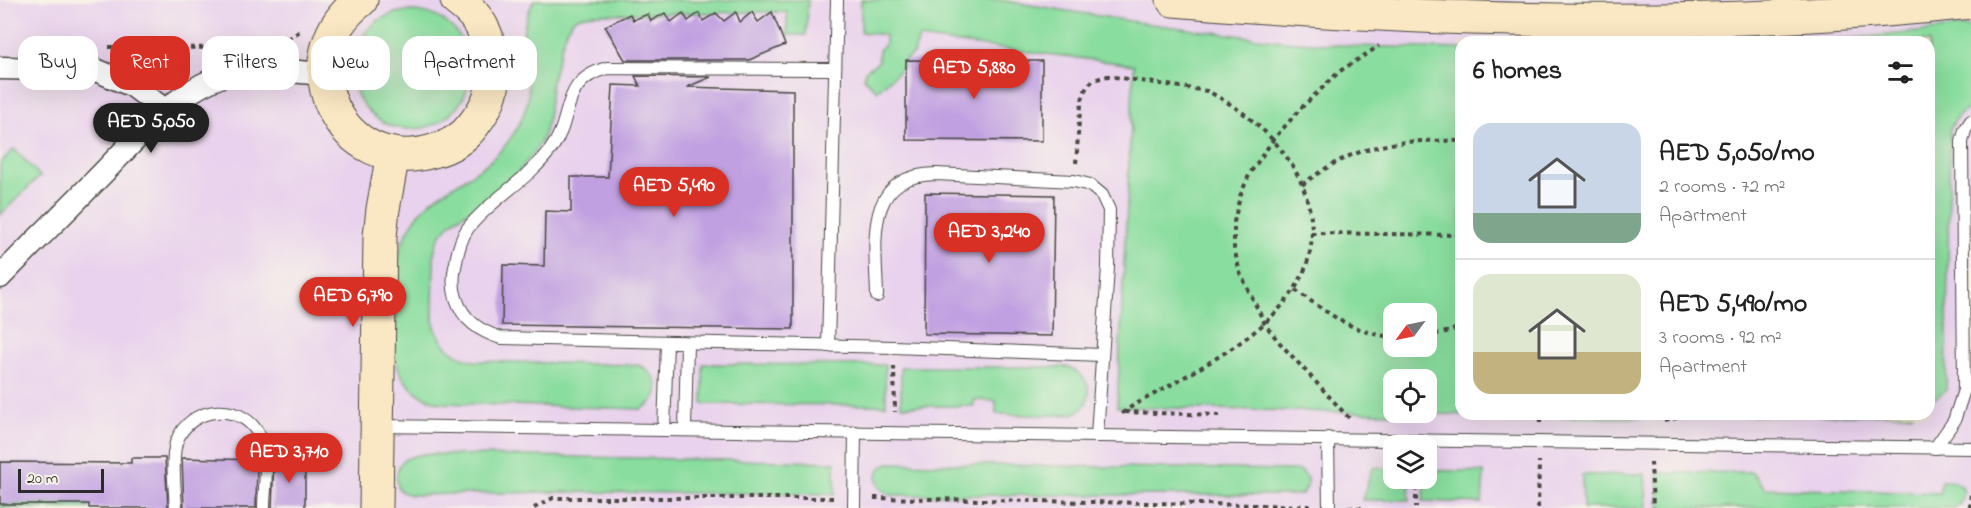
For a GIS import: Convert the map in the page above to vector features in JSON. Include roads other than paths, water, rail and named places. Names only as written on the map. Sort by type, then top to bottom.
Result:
[{"type":"street","points":[[331,36],[348,10],[361,0]]},
{"type":"street","points":[[327,90],[334,111],[345,126],[367,144],[393,154],[420,155],[447,147],[469,132],[485,110],[493,84],[493,56],[484,30],[473,14],[457,0]]},
{"type":"street","points":[[484,30],[495,0]]},
{"type":"street","points":[[1173,0],[1542,21],[1754,19],[1796,8],[1971,2]]},
{"type":"street","points":[[0,68],[96,70],[133,86],[166,111]]},
{"type":"street","points":[[0,277],[166,111],[184,96],[225,75],[247,70],[311,73]]},
{"type":"street","points":[[376,508],[380,236],[393,154]]},
{"type":"lane","points":[[828,346],[837,0]]},
{"type":"lane","points":[[835,69],[607,68],[584,78],[575,88],[558,137],[551,149],[467,229],[459,247],[454,270],[453,288],[459,306],[469,321],[484,333],[501,338],[893,347],[1102,355]]},
{"type":"lane","points":[[1935,448],[1947,432],[1960,407],[1968,364],[1962,142],[1965,130],[1971,121]]},
{"type":"lane","points":[[877,296],[876,225],[878,210],[890,191],[907,178],[921,174],[936,174],[1074,181],[1090,184],[1102,195],[1109,210],[1108,267],[1097,436]]},
{"type":"lane","points":[[664,430],[667,342]]},
{"type":"lane","points":[[685,430],[687,343]]},
{"type":"lane","points":[[176,508],[176,444],[184,427],[199,415],[217,411],[235,413],[251,423],[262,439],[265,458],[264,508]]},
{"type":"lane","points":[[377,426],[1971,448]]},
{"type":"lane","points":[[854,503],[855,432]]},
{"type":"lane","points":[[1328,438],[1329,507]]}]
